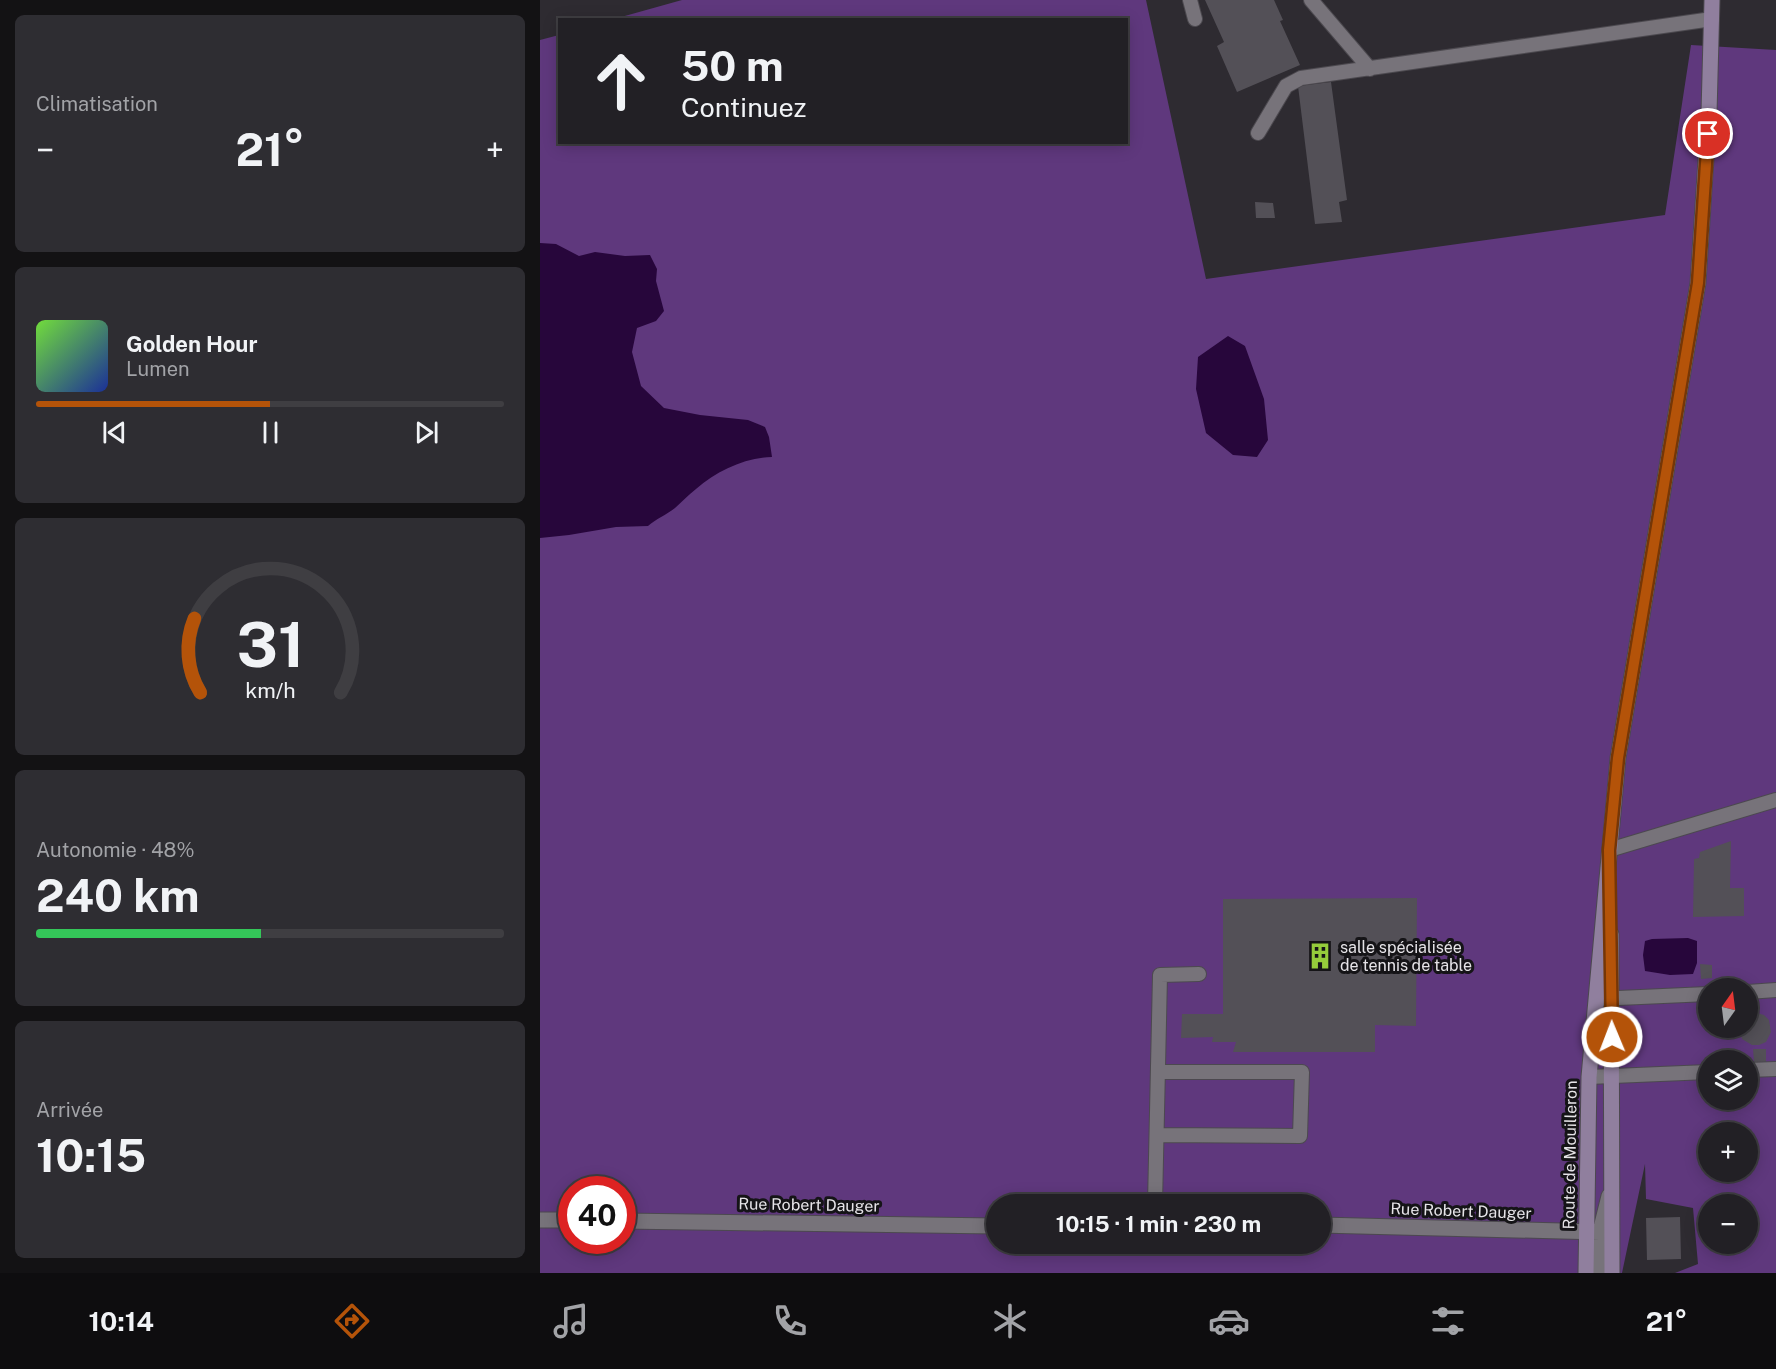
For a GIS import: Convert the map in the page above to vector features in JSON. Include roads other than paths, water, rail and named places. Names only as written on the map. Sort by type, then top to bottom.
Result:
[{"type":"street","name":"Route de Mouilleron","points":[[1612,1273],[1613,1076],[1604,999],[1609,850],[1618,758],[1698,283],[1710,113],[1712,0]]},
{"type":"street","name":"Route de Mouilleron","points":[[1586,1273],[1593,1232],[1589,1077],[1604,999]]},
{"type":"street","points":[[1600,1273],[1593,1232],[1612,1180]]},
{"type":"street","points":[[540,1220],[558,1220]]},
{"type":"street","name":"Rue Robert Dauger","points":[[636,1221],[986,1226]]},
{"type":"street","name":"Rue Robert Dauger","points":[[1331,1225],[1593,1232]]},
{"type":"lane","points":[[1190,0],[1195,19]]},
{"type":"lane","points":[[1311,0],[1370,69]]},
{"type":"lane","points":[[1258,133],[1286,86],[1301,78],[1712,19]]},
{"type":"lane","points":[[1609,850],[1776,801]]},
{"type":"lane","points":[[1155,1194],[1160,975],[1199,974]]},
{"type":"lane","points":[[1758,991],[1776,990]]},
{"type":"lane","points":[[1604,999],[1698,994]]},
{"type":"lane","points":[[1758,1070],[1776,1069]]},
{"type":"lane","points":[[1157,1135],[1300,1136],[1302,1072],[1159,1072]]},
{"type":"lane","points":[[1589,1077],[1698,1072]]},
{"type":"place","name":"salle spécialisée de tennis de table","points":[[1320,956]]}]
